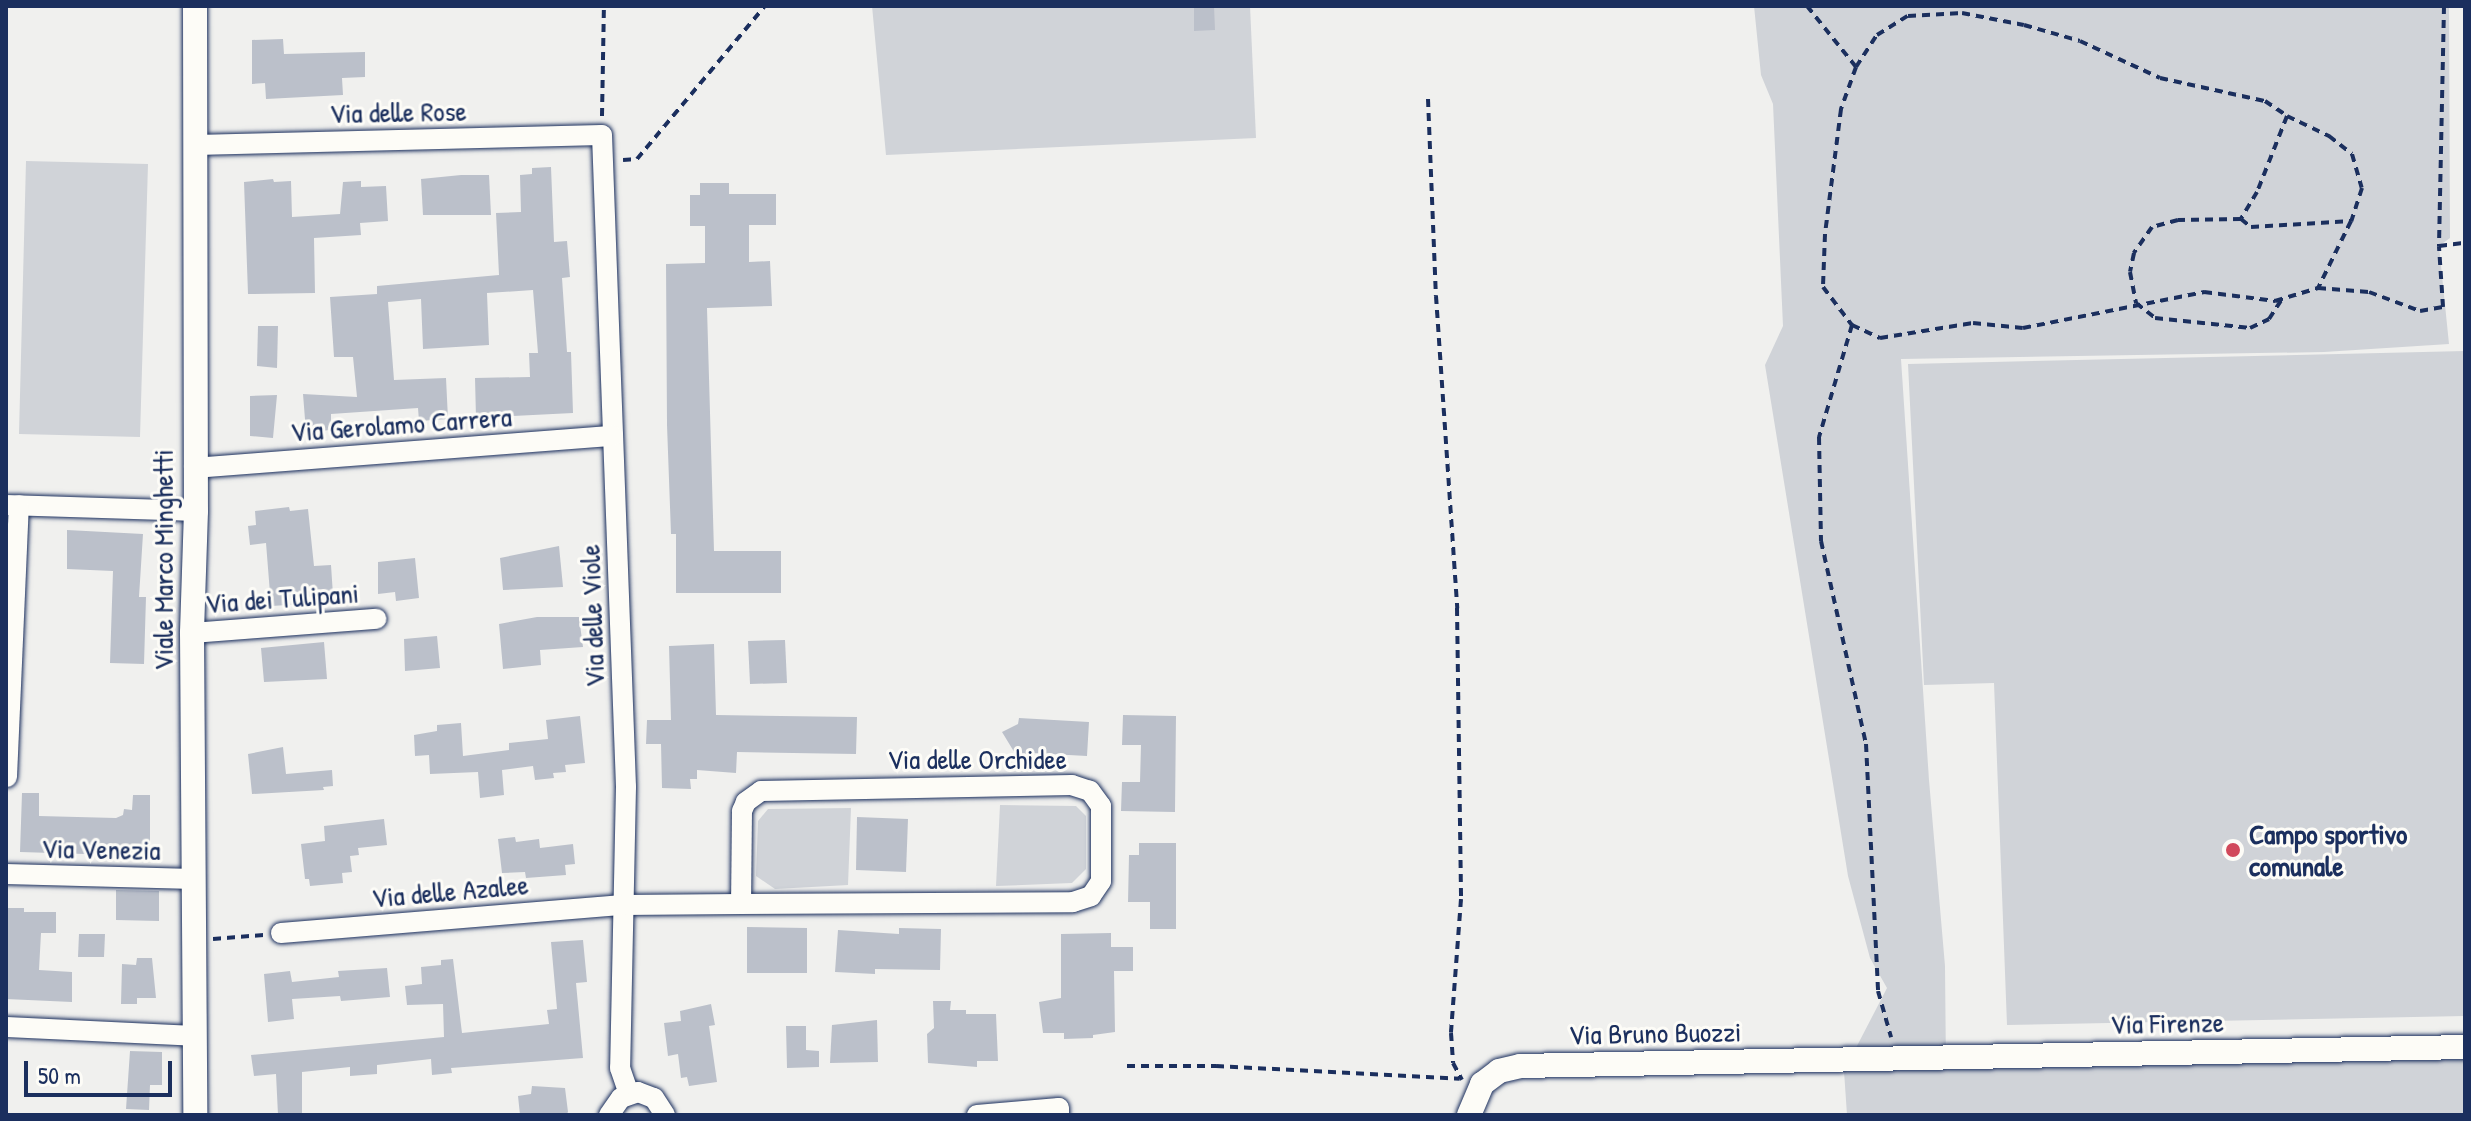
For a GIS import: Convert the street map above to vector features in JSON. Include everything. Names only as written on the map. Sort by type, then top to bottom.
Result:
[{"type":"street","name":"Viale Marco Minghetti","points":[[195,6],[196,511],[192,633],[195,1115]]},
{"type":"street","name":"Via delle Rose","points":[[195,145],[602,135]]},
{"type":"street","name":"Via delle Viole","points":[[602,135],[626,787],[620,1068],[629,1094]]},
{"type":"street","name":"Via Gerolamo Carrera","points":[[194,468],[613,436]]},
{"type":"street","points":[[7,777],[12,505],[196,511]]},
{"type":"street","name":"Via dei Tulipani","points":[[192,633],[376,619]]},
{"type":"street","name":"Via delle Orchidee","points":[[623,905],[741,904],[1082,900],[1091,896],[1101,881],[1101,806],[1090,791],[1072,785],[761,791],[746,802],[742,811],[741,904]]},
{"type":"street","name":"Via Venezia","points":[[6,874],[194,879]]},
{"type":"street","name":"Via delle Azalee","points":[[281,933],[623,905]]},
{"type":"street","points":[[6,1027],[195,1036]]},
{"type":"street","name":"Via Firenze","points":[[1870,1058],[2465,1047]]},
{"type":"street","name":"Via Bruno Buozzi","points":[[1468,1095],[1490,1076],[1520,1066],[1870,1058]]},
{"type":"street","points":[[609,1115],[614,1104],[638,1092],[654,1098],[665,1115]]},
{"type":"street","points":[[977,1115],[1059,1112]]},
{"type":"path","points":[[602,135],[604,6]]},
{"type":"path","points":[[603,162],[637,159],[765,6]]},
{"type":"path","points":[[1807,6],[1856,67]]},
{"type":"path","points":[[2318,288],[2351,221],[2362,188],[2352,154],[2329,136],[2287,116],[2265,101],[2160,78],[2080,41],[2024,25],[1962,13],[1908,16],[1877,35],[1856,67],[1841,109],[1831,173],[1823,287],[1852,325],[1880,338],[1973,323],[2023,328],[2136,303],[2204,292],[2275,301],[2318,288],[2369,292],[2420,311],[2443,307],[2439,246],[2444,6]]},
{"type":"path","points":[[1428,99],[1436,296],[1457,608],[1461,899],[1451,1033],[1453,1063],[1468,1095]]},
{"type":"path","points":[[2241,219],[2257,192],[2287,116]]},
{"type":"path","points":[[2282,299],[2269,319],[2250,328],[2155,318],[2136,303],[2130,272],[2134,253],[2152,227],[2178,220],[2241,219],[2251,227],[2351,221]]},
{"type":"path","points":[[2439,246],[2465,243]]},
{"type":"path","points":[[1852,325],[1819,437],[1821,541],[1866,744],[1878,991],[1899,1058]]},
{"type":"path","points":[[194,941],[281,933]]},
{"type":"path","points":[[1127,1066],[1216,1066],[1468,1095]]},
{"type":"shaded area","points":[[872,6],[1250,6],[1256,138],[886,155]]},
{"type":"shaded area","points":[[1754,6],[2449,6],[2450,238],[2439,246],[2449,344],[2324,352],[1901,359],[1929,780],[1945,966],[1946,1069],[2465,1056],[2465,1115],[1847,1115],[1844,1071],[1887,988],[1870,958],[1848,876],[1765,365],[1783,326],[1773,104],[1761,75]]},
{"type":"shaded area","points":[[26,161],[148,164],[140,437],[19,434]]},
{"type":"shaded area","name":"Campo sportivo comunale","points":[[2465,351],[2465,1016],[2007,1025],[1994,683],[1924,685],[1908,364]]},
{"type":"shaded area","points":[[1000,805],[1076,806],[1086,816],[1086,869],[1072,883],[996,886]]},
{"type":"shaded area","points":[[851,808],[848,885],[775,889],[756,876],[758,821],[768,809]]},
{"type":"building","points":[[1194,6],[1214,6],[1215,30],[1194,31]]},
{"type":"building","points":[[283,39],[284,54],[365,52],[365,77],[342,78],[343,95],[266,99],[265,83],[252,84],[252,40]]},
{"type":"building","points":[[551,167],[554,242],[567,241],[570,277],[562,278],[567,352],[571,352],[573,413],[476,418],[475,378],[530,377],[529,353],[538,353],[533,290],[487,293],[489,345],[423,349],[421,299],[388,302],[394,380],[446,378],[448,419],[419,421],[418,408],[331,414],[331,430],[306,432],[303,394],[357,397],[353,357],[334,357],[330,297],[377,294],[377,286],[499,275],[496,213],[521,212],[520,175],[532,174],[532,168]]},
{"type":"building","points":[[489,175],[491,215],[423,215],[421,179]]},
{"type":"building","points":[[273,179],[274,182],[291,181],[292,217],[340,214],[343,182],[361,181],[361,187],[386,186],[388,221],[360,223],[361,235],[314,238],[315,293],[248,294],[244,182]]},
{"type":"building","points":[[700,183],[729,183],[729,194],[776,194],[776,225],[749,225],[749,262],[770,261],[772,306],[707,308],[714,551],[781,551],[781,593],[676,593],[676,534],[671,534],[667,425],[666,264],[705,263],[705,226],[690,226],[690,195],[700,195]]},
{"type":"building","points":[[258,326],[278,326],[277,368],[257,366]]},
{"type":"building","points":[[277,395],[273,438],[250,436],[250,396]]},
{"type":"building","points":[[289,507],[290,511],[308,509],[314,566],[331,565],[333,595],[303,597],[304,604],[271,606],[266,543],[250,545],[248,526],[256,525],[255,511]]},
{"type":"building","points":[[67,530],[143,534],[139,597],[146,597],[144,664],[110,663],[113,571],[67,569]]},
{"type":"building","points":[[559,546],[563,587],[503,590],[500,558]]},
{"type":"building","points":[[415,558],[419,598],[396,601],[395,592],[378,594],[378,562]]},
{"type":"building","points":[[537,617],[579,617],[583,647],[540,650],[541,665],[503,669],[499,624]]},
{"type":"building","points":[[437,636],[440,668],[405,671],[404,639]]},
{"type":"building","points":[[785,640],[787,683],[750,684],[748,641]]},
{"type":"building","points":[[324,642],[327,679],[264,682],[261,648]]},
{"type":"building","points":[[714,644],[716,715],[857,717],[856,754],[737,752],[736,773],[697,770],[697,779],[690,779],[691,789],[662,788],[661,744],[646,744],[647,720],[671,720],[669,646]]},
{"type":"building","points":[[1123,715],[1176,716],[1175,812],[1121,811],[1122,782],[1140,782],[1141,745],[1122,745]]},
{"type":"building","points":[[580,716],[585,763],[565,765],[566,772],[553,773],[554,778],[535,780],[533,766],[502,770],[504,795],[480,798],[478,772],[430,774],[429,755],[415,756],[414,735],[437,731],[437,725],[461,723],[463,756],[509,750],[509,743],[548,739],[546,720]]},
{"type":"building","points":[[1019,718],[1089,722],[1087,756],[1032,753],[1019,760],[1002,732],[1018,724]]},
{"type":"building","points":[[283,747],[286,774],[332,770],[333,786],[323,787],[324,790],[252,794],[248,754]]},
{"type":"building","points":[[22,793],[39,793],[39,816],[116,818],[123,815],[124,809],[132,810],[133,795],[150,795],[150,856],[20,852]]},
{"type":"building","points":[[857,817],[908,819],[906,872],[856,870]]},
{"type":"building","points":[[384,819],[387,845],[358,848],[359,855],[350,856],[352,872],[342,873],[343,883],[310,886],[309,879],[305,879],[301,844],[325,841],[324,826]]},
{"type":"building","points":[[515,837],[516,842],[539,839],[540,848],[573,844],[575,864],[565,865],[566,875],[526,878],[525,872],[502,873],[498,839]]},
{"type":"building","points":[[1139,843],[1176,843],[1176,929],[1150,929],[1150,902],[1128,902],[1129,855],[1139,855]]},
{"type":"building","points":[[116,890],[159,891],[159,921],[116,920]]},
{"type":"building","points":[[7,908],[24,908],[24,912],[56,912],[56,933],[41,933],[39,970],[72,972],[72,1002],[6,999]]},
{"type":"building","points":[[747,927],[807,928],[807,973],[747,973]]},
{"type":"building","points":[[899,928],[941,929],[940,970],[875,969],[875,974],[835,972],[838,930],[899,934]]},
{"type":"building","points":[[1111,933],[1111,947],[1133,947],[1133,971],[1114,971],[1115,1032],[1093,1035],[1093,1038],[1064,1039],[1064,1033],[1043,1033],[1039,1002],[1061,998],[1061,934]]},
{"type":"building","points":[[79,934],[105,934],[104,957],[78,957]]},
{"type":"building","points":[[583,940],[587,982],[576,983],[583,1058],[451,1068],[452,1073],[432,1075],[431,1059],[377,1065],[377,1074],[350,1076],[350,1067],[302,1072],[302,1115],[278,1115],[276,1074],[254,1076],[251,1055],[444,1037],[443,1004],[407,1005],[405,986],[422,984],[421,967],[441,965],[441,960],[453,959],[462,1033],[549,1024],[547,1010],[557,1009],[551,942]]},
{"type":"building","points":[[137,958],[152,958],[156,998],[137,998],[137,1004],[121,1004],[122,964],[136,965]]},
{"type":"building","points":[[387,968],[390,997],[341,1001],[340,996],[292,999],[294,1019],[268,1022],[264,974],[290,971],[292,982],[339,977],[338,971]]},
{"type":"building","points":[[933,1001],[951,1001],[950,1010],[966,1010],[966,1014],[996,1014],[998,1061],[977,1061],[977,1067],[928,1063],[927,1034],[934,1028]]},
{"type":"building","points":[[711,1004],[715,1025],[709,1026],[717,1082],[689,1086],[687,1077],[681,1078],[678,1054],[668,1056],[664,1023],[681,1021],[680,1011]]},
{"type":"building","points":[[877,1020],[878,1062],[830,1063],[832,1025]]},
{"type":"building","points":[[786,1026],[806,1026],[806,1050],[819,1051],[819,1067],[787,1068]]},
{"type":"building","points":[[130,1051],[162,1052],[162,1085],[150,1085],[149,1110],[126,1109]]},
{"type":"building","points":[[532,1086],[565,1088],[566,1115],[520,1115],[518,1096],[531,1094]]},
{"type":"place","name":"Campo sportivo comunale","points":[[2233,850]]}]
